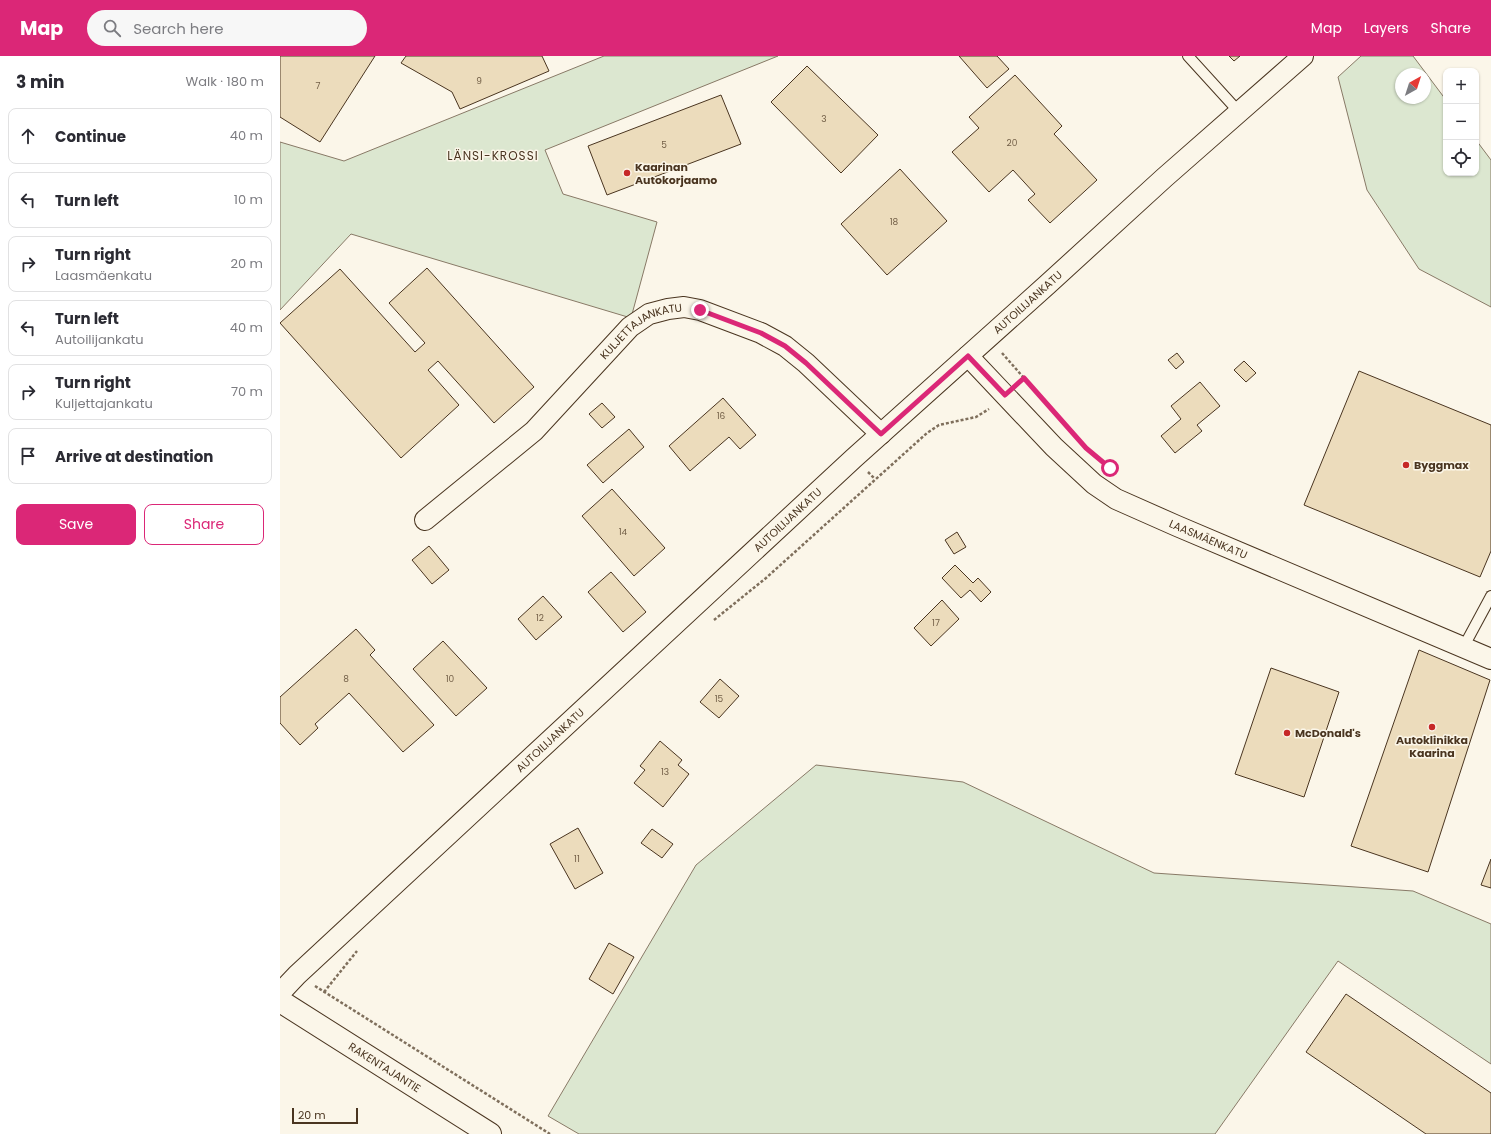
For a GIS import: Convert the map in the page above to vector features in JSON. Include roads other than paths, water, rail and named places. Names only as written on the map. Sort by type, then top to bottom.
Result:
[{"type":"street","name":"AUTOILIJANKATU","points":[[280,993],[297,974],[881,434],[1303,56]]},
{"type":"street","name":"KULJETTAJANKATU","points":[[426,520],[534,431],[630,327],[649,314],[668,308],[684,307],[700,310],[761,333],[785,346],[806,363],[881,434]]},
{"type":"street","name":"LAASMÄENKATU","points":[[968,356],[1054,447],[1094,484],[1116,499],[1491,659]]},
{"type":"street","name":"RAKENTAJANTIE","points":[[280,1001],[490,1134]]},
{"type":"lane","points":[[1188,56],[1239,112]]},
{"type":"lane","points":[[1463,648],[1491,596]]},
{"type":"place","name":"Kaarinan Autokorjaamo","points":[[627,173]]},
{"type":"place","name":"Byggmax","points":[[1406,465]]},
{"type":"place","name":"Autoklinikka Kaarina","points":[[1432,727]]},
{"type":"place","name":"McDonald's","points":[[1287,733]]},
{"type":"district","name":"LÄNSI-KROSSI","points":[[493,156]]}]
